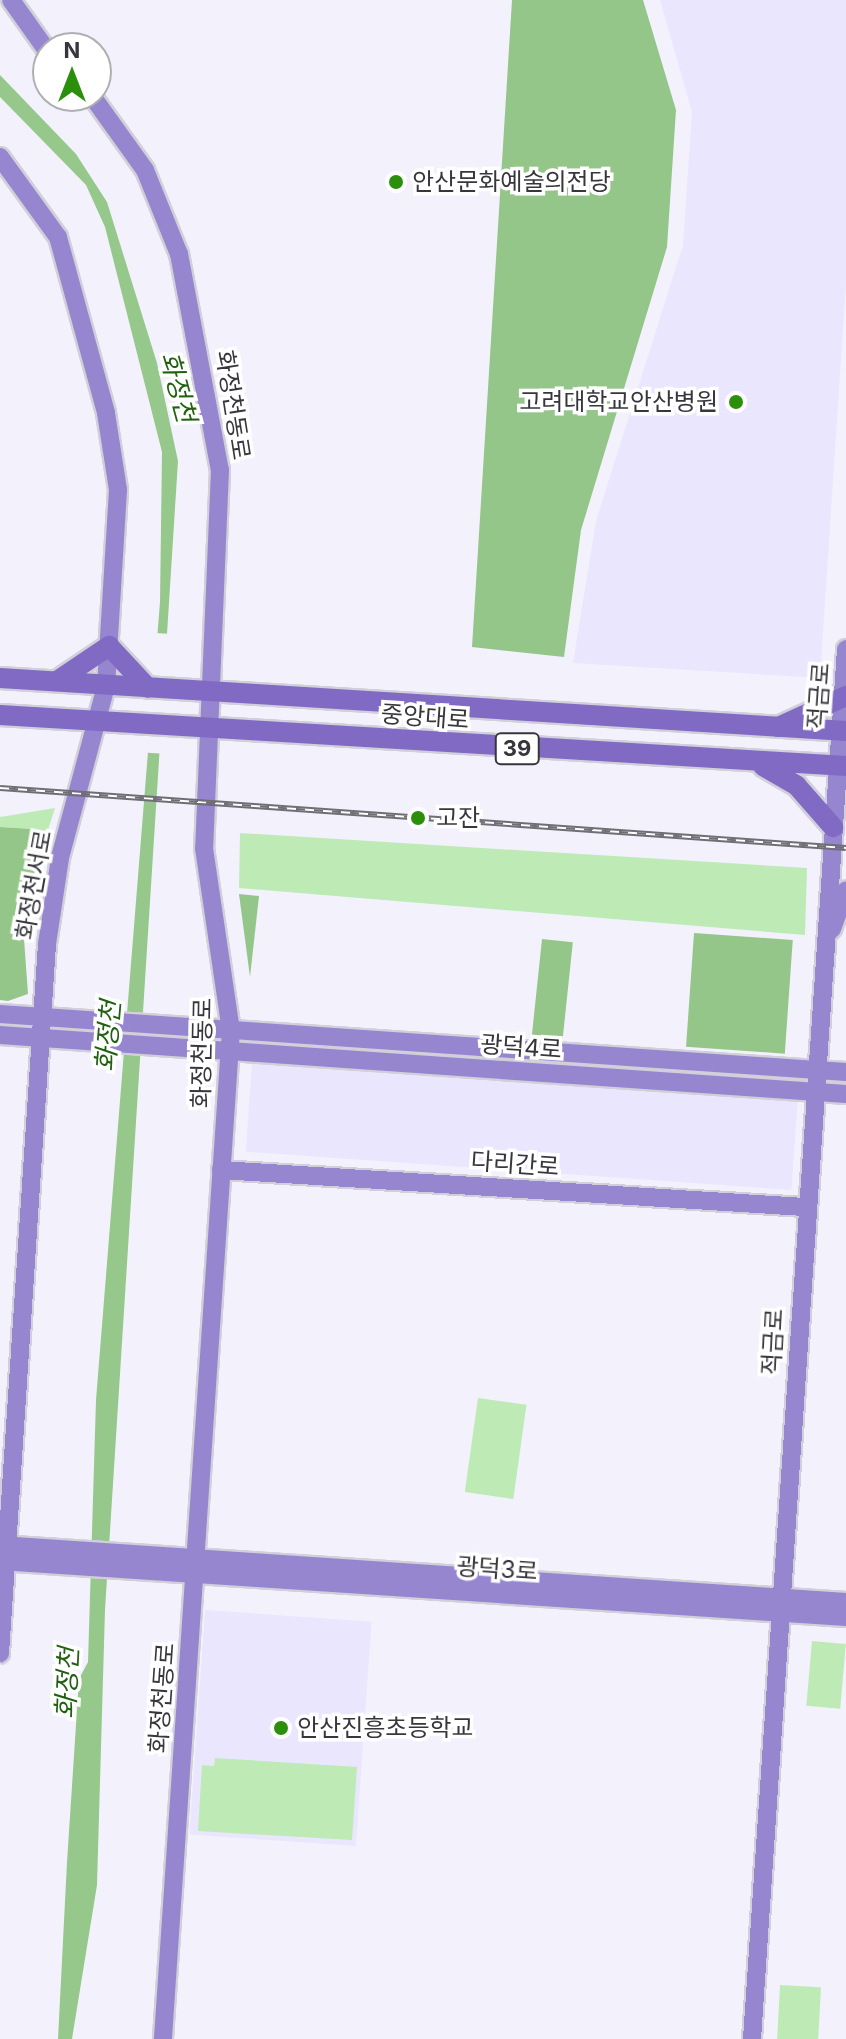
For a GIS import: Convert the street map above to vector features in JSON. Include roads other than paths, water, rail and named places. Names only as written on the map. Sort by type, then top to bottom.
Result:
[{"type":"main road","points":[[56,682],[109,646],[137,683]]},
{"type":"main road","name":"중앙대로","points":[[0,678],[106,686],[137,683],[191,691],[843,731]]},
{"type":"main road","points":[[778,727],[844,694]]},
{"type":"main road","name":"중앙대로","points":[[0,715],[129,726],[760,764],[842,765]]},
{"type":"main road","points":[[760,764],[797,786],[833,827]]},
{"type":"street","points":[[11,0],[34,32]]},
{"type":"street","name":"화정천동로","points":[[103,112],[145,170],[164,212],[204,366],[220,470],[206,872],[231,1030],[163,2039]]},
{"type":"street","name":"화정천서로","points":[[0,157],[58,237],[115,452],[106,686],[57,872],[42,1017],[0,1653]]},
{"type":"street","name":"적금로","points":[[752,2039],[814,1070],[833,827],[842,765],[846,649]]},
{"type":"street","points":[[824,954],[846,890]]},
{"type":"street","points":[[0,1014],[42,1017]]},
{"type":"street","name":"광덕4로","points":[[42,1017],[846,1072]]},
{"type":"street","points":[[0,1035],[41,1038]]},
{"type":"street","name":"광덕4로","points":[[41,1038],[846,1094]]},
{"type":"street","name":"다리간로","points":[[221,1170],[805,1207]]},
{"type":"street","name":"광덕3로","points":[[5,1553],[779,1605],[846,1617]]},
{"type":"street","name":"광덕3로","points":[[779,1605],[846,1602]]},
{"type":"railway","points":[[0,788],[846,848]]},
{"type":"place","name":"안산문화예술의전당","points":[[396,182]]},
{"type":"place","name":"고려대학교안산병원","points":[[736,402]]},
{"type":"place","name":"고잔","points":[[418,818]]},
{"type":"place","name":"안산진흥초등학교","points":[[281,1728]]},
{"type":"water label","name":"화정천","points":[[178,387]]},
{"type":"water label","name":"화정천","points":[[108,1036]]},
{"type":"water label","name":"화정천","points":[[67,1683]]}]
